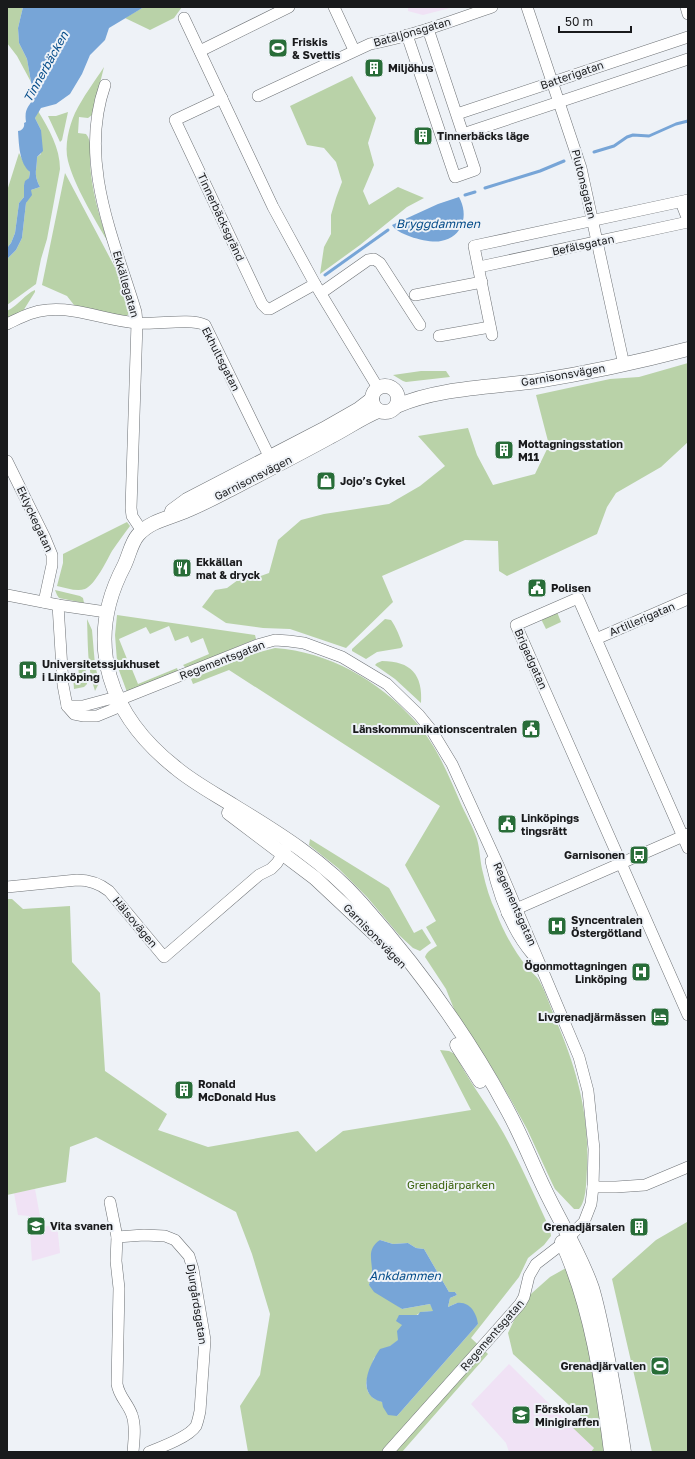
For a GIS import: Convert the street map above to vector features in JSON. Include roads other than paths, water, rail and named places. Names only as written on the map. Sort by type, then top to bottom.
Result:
[{"type":"street","points":[[200,51],[289,7]]},
{"type":"street","points":[[334,7],[354,50]]},
{"type":"street","name":"Bataljonsgatan","points":[[258,96],[354,50],[370,44],[407,36],[492,7]]},
{"type":"street","name":"Plutonsgatan","points":[[527,7],[581,168],[624,364]]},
{"type":"street","points":[[686,7],[688,14]]},
{"type":"street","points":[[184,18],[273,207],[318,288],[376,399]]},
{"type":"street","points":[[407,36],[455,177],[475,170],[428,29]]},
{"type":"street","name":"Batterigatan","points":[[456,114],[688,37]]},
{"type":"street","name":"Batterigatan","points":[[463,134],[688,59]]},
{"type":"street","name":"Ekkällegatan","points":[[105,85],[101,97],[94,149],[97,178],[108,222],[136,312],[137,323],[130,508],[138,536]]},
{"type":"street","name":"Tinnerbäcksgränd","points":[[222,98],[175,120],[262,304],[266,309],[270,309],[318,288],[368,260],[374,259],[380,263],[420,325]]},
{"type":"street","name":"Befälsgatan","points":[[684,201],[688,221],[479,267],[474,246],[684,201]]},
{"type":"street","points":[[439,336],[491,331],[479,267]]},
{"type":"street","points":[[415,295],[482,282]]},
{"type":"street","name":"Ekhultsgatan","points":[[7,324],[37,311],[63,309],[137,323],[194,322],[205,325],[272,462]]},
{"type":"street","name":"Garnisonsvägen","points":[[624,1452],[610,1368],[593,1290],[583,1264],[566,1241],[503,1115],[417,984],[398,959],[367,926],[315,878],[287,847],[161,762],[139,742],[123,723],[114,702],[105,652],[102,612],[138,536],[187,500],[272,462],[324,429],[376,399],[387,386],[403,392],[437,393],[537,380],[624,364],[688,350]]},
{"type":"street","points":[[395,390],[399,399],[397,406]]},
{"type":"street","name":"Garnisonsvägen","points":[[376,399],[389,412],[397,406],[437,393]]},
{"type":"street","name":"Eklyckegatan","points":[[7,461],[52,555],[52,565],[44,602]]},
{"type":"street","points":[[7,595],[102,612]]},
{"type":"street","name":"Brigadgatan","points":[[688,848],[685,835],[578,598],[516,625],[688,1015]]},
{"type":"street","name":"Artillerigatan","points":[[596,639],[688,599]]},
{"type":"street","name":"Regementsgatan","points":[[58,605],[62,685],[67,706],[83,706],[114,702],[257,645],[275,640],[304,643],[332,653],[387,684],[424,720],[444,749],[452,764],[489,848],[495,879],[512,911],[518,934],[526,947],[539,962],[576,1050],[588,1090],[593,1143],[593,1187],[590,1204],[584,1222],[566,1241],[536,1264],[529,1276],[524,1297],[520,1304],[388,1452]]},
{"type":"street","points":[[512,911],[685,835]]},
{"type":"street","name":"Hälsovägen","points":[[7,887],[77,880],[85,880],[101,885],[109,891],[164,957],[259,875],[265,864],[272,857],[287,847]]},
{"type":"street","points":[[593,1187],[645,1185],[688,1167]]},
{"type":"street","points":[[110,1202],[117,1237],[116,1261],[119,1288],[117,1384],[118,1392],[132,1414],[134,1434],[133,1452]]},
{"type":"street","name":"Djurgårdsgatan","points":[[117,1237],[144,1235],[165,1236],[175,1240],[184,1248],[189,1256],[193,1269],[205,1340],[200,1411],[195,1427],[189,1433],[150,1452]]},
{"type":"street","name":"Garnisonsvägen","points":[[566,1241],[588,1318],[601,1382],[611,1452]]},
{"type":"water","name":"Tinnerbäcken","points":[[23,7],[144,7],[109,28],[105,40],[90,55],[82,74],[70,94],[56,104],[41,108],[35,118],[41,130],[43,151],[37,157],[36,175],[40,187],[31,190],[32,195],[26,203],[22,238],[16,250],[7,259],[7,248],[15,233],[19,203],[24,197],[24,185],[25,181],[29,178],[30,172],[26,168],[22,158],[19,147],[18,131],[22,130],[24,127],[24,123],[26,122],[26,111],[35,96],[27,59],[19,43],[18,28]]},
{"type":"water","name":"Bryggdammen","points":[[459,197],[464,211],[464,218],[459,230],[448,239],[436,242],[414,238],[400,232],[392,225],[438,204]]},
{"type":"water","name":"Ankdammen","points":[[380,1240],[393,1244],[408,1243],[416,1248],[424,1249],[449,1292],[455,1292],[457,1295],[450,1298],[448,1307],[457,1303],[466,1304],[474,1312],[478,1324],[397,1416],[388,1415],[382,1402],[373,1398],[369,1393],[367,1380],[370,1367],[380,1349],[390,1346],[398,1340],[397,1331],[402,1325],[396,1321],[399,1315],[418,1315],[420,1312],[433,1311],[430,1304],[402,1309],[374,1292],[369,1285],[372,1271],[371,1253],[376,1243]]},
{"type":"waterway","points":[[594,152],[614,146],[627,137],[633,135],[649,136],[676,124],[688,121]]},
{"type":"waterway","points":[[485,188],[540,171],[564,161]]},
{"type":"waterway","points":[[465,195],[475,192]]},
{"type":"waterway","points":[[325,275],[388,230]]},
{"type":"place","name":"Friskis & Svettis","points":[[278,48]]},
{"type":"place","name":"Miljöhus","points":[[374,68]]},
{"type":"place","name":"Tinnerbäcks läge","points":[[423,136]]},
{"type":"place","name":"Mottagningsstation M11","points":[[504,450]]},
{"type":"place","name":"Jojo’s Cykel","points":[[326,481]]},
{"type":"place","name":"Ekkällan mat & dryck","points":[[182,568]]},
{"type":"place","name":"Polisen","points":[[537,588]]},
{"type":"place","name":"Universitetssjukhuset i Linköping","points":[[28,670]]},
{"type":"place","name":"Länskommunikationscentralen","points":[[531,729]]},
{"type":"place","name":"Linköpings tingsrätt","points":[[507,824]]},
{"type":"place","name":"Garnisonen","points":[[639,855]]},
{"type":"place","name":"Syncentralen Östergötland","points":[[557,926]]},
{"type":"place","name":"Ögonmottagningen Linköping","points":[[641,972]]},
{"type":"place","name":"Livgrenadjärmässen","points":[[660,1017]]},
{"type":"place","name":"Ronald McDonald Hus","points":[[184,1090]]},
{"type":"place","name":"Vita svanen","points":[[36,1226]]},
{"type":"place","name":"Grenadjärsalen","points":[[639,1227]]},
{"type":"place","name":"Grenadjärvallen","points":[[660,1366]]},
{"type":"place","name":"Förskolan Minigiraffen","points":[[521,1415]]},
{"type":"park label","name":"Grenadjärparken","points":[[451,1185]]}]
